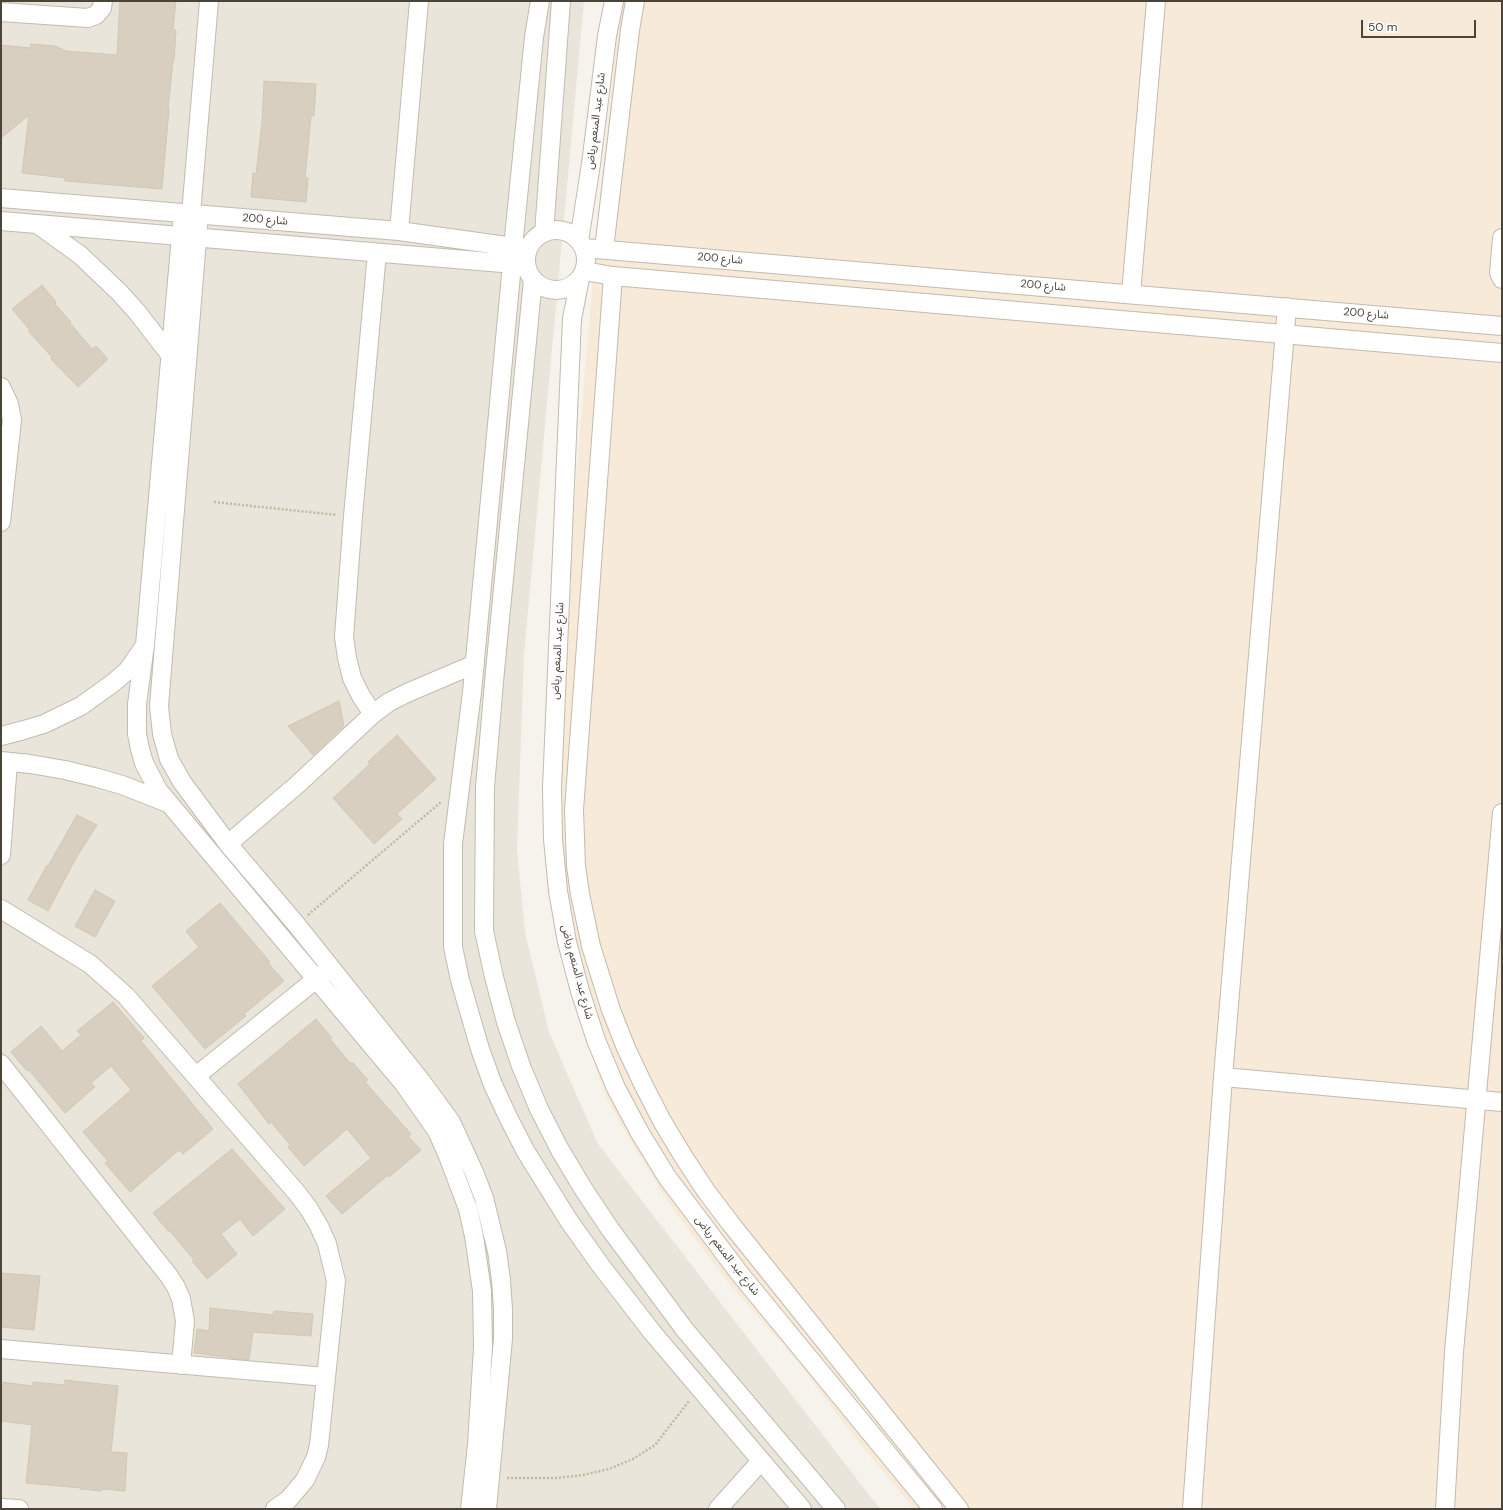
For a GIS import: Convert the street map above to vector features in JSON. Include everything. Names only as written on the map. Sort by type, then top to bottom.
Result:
[{"type":"street","points":[[1,12],[88,18],[96,15],[102,8],[103,1]]},
{"type":"street","points":[[209,1],[191,214],[159,706],[161,727],[169,759],[182,782],[228,844],[296,924],[422,1082],[451,1122],[474,1172],[484,1198],[497,1250],[503,1309],[503,1339],[487,1509]]},
{"type":"street","points":[[399,231],[419,1]]},
{"type":"street","points":[[540,1],[534,37],[522,261],[495,671],[485,788],[484,931],[506,1022],[521,1066],[539,1109],[560,1150],[584,1190],[614,1235],[685,1330],[836,1509]]},
{"type":"street","points":[[544,233],[561,1]]},
{"type":"street","name":"شارع عبد المنعم رياض","points":[[581,245],[607,36],[614,1]]},
{"type":"street","points":[[604,249],[630,30],[635,1]]},
{"type":"street","points":[[1131,294],[1156,1]]},
{"type":"street","name":"شارع 200","points":[[1,198],[399,231],[522,261]]},
{"type":"street","name":"شارع 200","points":[[1,221],[377,253],[522,261]]},
{"type":"street","points":[[37,223],[80,255],[119,292],[146,322],[171,356]]},
{"type":"street","points":[[522,261],[545,288],[553,290],[568,288],[582,274],[586,256],[581,245],[567,232],[552,230],[537,237],[522,261],[453,844],[453,947],[469,1013],[494,1085],[526,1152],[570,1221],[626,1300],[802,1509]]},
{"type":"street","points":[[190,237],[171,356],[145,645],[137,704],[137,734],[140,749],[147,770],[158,790],[404,1084],[437,1131],[448,1156],[468,1209],[479,1263],[484,1319],[477,1445],[470,1509]]},
{"type":"street","points":[[1502,238],[1499,273],[1502,278]]},
{"type":"street","name":"شارع 200","points":[[581,245],[604,249],[1502,326]]},
{"type":"street","points":[[372,714],[352,678],[344,637],[353,516],[377,253]]},
{"type":"street","points":[[582,274],[1502,353]]},
{"type":"street","name":"شارع عبد المنعم رياض","points":[[582,274],[572,319],[552,788],[553,839],[558,891],[567,942],[580,991],[596,1040],[616,1088],[640,1134],[668,1177],[740,1274],[933,1509]]},
{"type":"street","points":[[613,276],[574,810],[576,859],[580,894],[591,946],[611,1010],[626,1048],[662,1121],[683,1156],[706,1191],[731,1224],[959,1509]]},
{"type":"street","points":[[1192,1509],[1223,1077],[1287,307]]},
{"type":"street","points":[[1,387],[10,404],[12,420],[1,522]]},
{"type":"street","points":[[145,645],[164,645]]},
{"type":"street","points":[[1,736],[44,724],[81,706],[128,670],[145,645]]},
{"type":"street","points":[[228,844],[309,774],[372,714],[389,702],[407,693],[475,664]]},
{"type":"street","points":[[1,855],[5,761],[64,770],[98,778],[133,789],[168,803]]},
{"type":"street","points":[[1445,1509],[1454,1352],[1502,813]]},
{"type":"street","points":[[1,909],[90,964],[139,1009],[298,1193],[319,1226],[327,1244],[336,1281],[319,1445],[316,1457],[305,1480],[288,1500],[275,1509]]},
{"type":"street","points":[[196,1076],[331,967]]},
{"type":"street","points":[[1,1064],[169,1276],[176,1287],[183,1304],[185,1321],[181,1365]]},
{"type":"street","points":[[1223,1077],[1502,1102]]},
{"type":"street","points":[[1,1349],[326,1377]]},
{"type":"street","points":[[718,1509],[761,1461]]},
{"type":"street","points":[[1,1508],[18,1509]]},
{"type":"path","points":[[214,502],[353,516]]},
{"type":"path","points":[[296,924],[460,786]]},
{"type":"path","points":[[490,1478],[557,1478],[583,1475],[608,1469],[627,1461],[655,1445],[699,1388]]},
{"type":"shaded area","points":[[1,1],[584,1],[524,654],[517,850],[525,932],[549,1032],[598,1144],[880,1509],[1,1509]]},
{"type":"shaded area","points":[[35,1],[83,1],[83,6]]},
{"type":"shaded area","points":[[624,1],[1502,1],[1502,1509],[914,1509],[845,1425],[798,1362],[728,1282],[695,1239],[663,1194],[621,1125],[606,1097],[588,1045],[568,977],[550,789],[599,205],[618,27]]},
{"type":"building","points":[[120,1],[176,1],[173,30],[176,30],[174,61],[168,109],[162,189],[65,181],[65,178],[22,173],[29,115],[1,138],[1,45],[30,48],[31,44],[55,46],[66,51],[117,55]]},
{"type":"building","points":[[264,81],[316,84],[314,116],[311,116],[305,178],[308,178],[306,202],[251,197],[253,173],[256,174],[262,123]]},
{"type":"building","points":[[42,285],[56,302],[55,304],[92,349],[96,346],[108,359],[78,387],[51,359],[52,357],[28,331],[30,330],[12,309]]},
{"type":"building","points":[[339,701],[344,726],[313,755],[288,726]]},
{"type":"building","points":[[397,735],[436,779],[397,814],[402,819],[374,844],[333,798],[370,764],[368,762]]},
{"type":"building","points":[[77,815],[97,825],[76,858],[48,911],[28,900]]},
{"type":"building","points":[[95,890],[115,901],[95,937],[75,926]]},
{"type":"building","points":[[220,903],[270,962],[268,963],[284,981],[244,1014],[246,1016],[205,1049],[152,986],[199,947],[186,931]]},
{"type":"building","points":[[113,1002],[144,1038],[141,1041],[213,1129],[183,1154],[179,1150],[130,1192],[105,1163],[108,1161],[83,1132],[131,1090],[111,1066],[91,1083],[95,1087],[65,1113],[29,1070],[27,1071],[11,1052],[41,1026],[62,1051],[81,1035],[77,1031]]},
{"type":"building","points":[[316,1019],[332,1038],[330,1039],[351,1064],[352,1062],[368,1080],[365,1082],[411,1134],[408,1136],[421,1150],[389,1177],[388,1175],[342,1214],[326,1196],[371,1158],[347,1129],[304,1166],[288,1147],[290,1145],[271,1122],[269,1124],[238,1084]]},
{"type":"building","points":[[232,1149],[285,1209],[253,1236],[240,1219],[221,1234],[237,1254],[207,1279],[192,1261],[194,1260],[153,1213]]},
{"type":"building","points":[[1,1273],[40,1276],[34,1330],[1,1327]]},
{"type":"building","points":[[210,1308],[273,1315],[274,1311],[313,1314],[311,1336],[253,1332],[249,1360],[194,1353],[197,1329],[209,1331]]},
{"type":"building","points":[[65,1380],[118,1386],[111,1452],[127,1453],[125,1491],[102,1489],[101,1491],[26,1483],[32,1425],[1,1421],[1,1382],[33,1386],[33,1382],[65,1385]]}]
